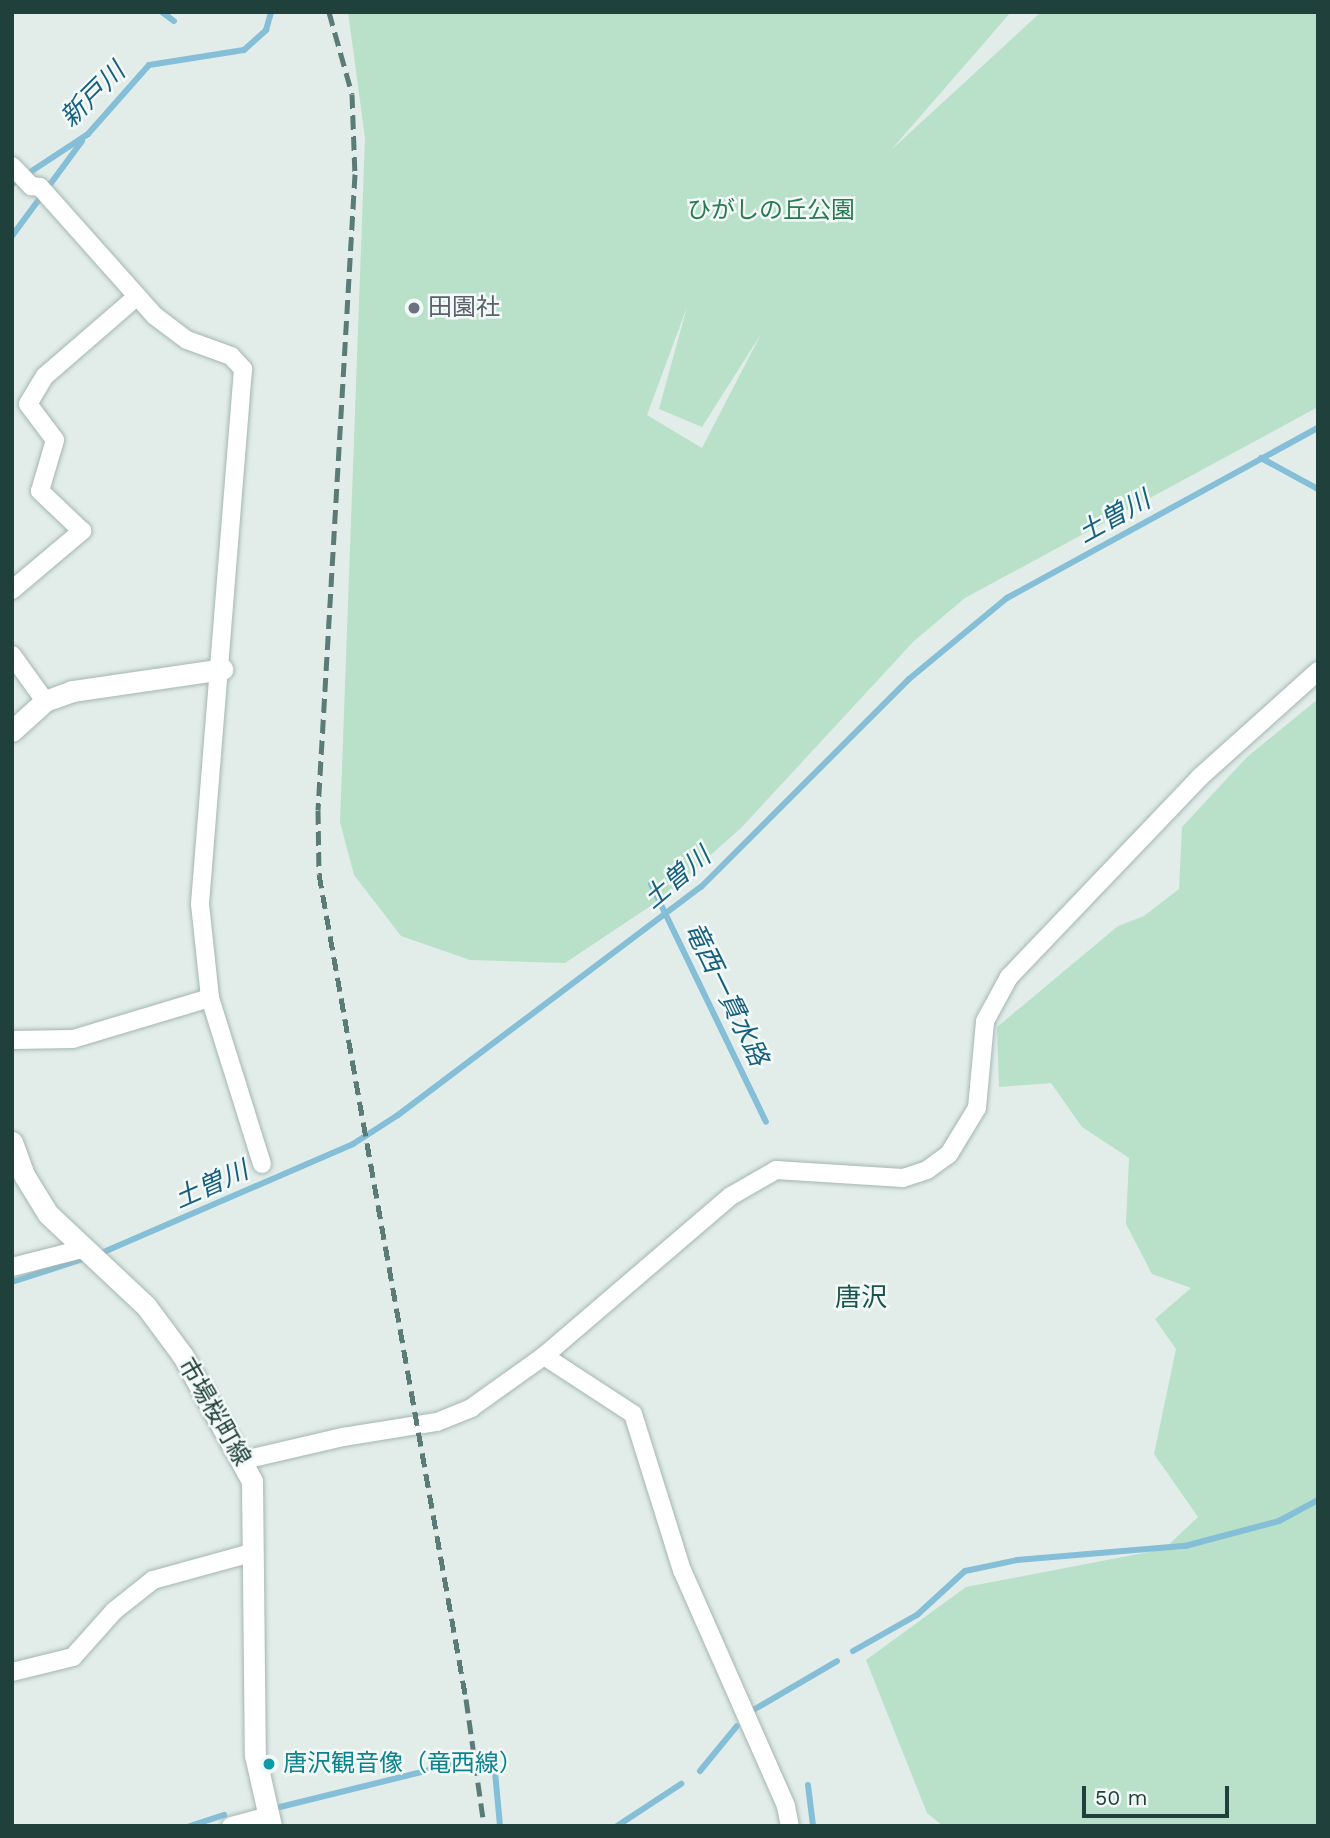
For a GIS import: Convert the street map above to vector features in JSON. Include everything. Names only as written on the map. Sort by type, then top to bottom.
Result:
[{"type":"main road","points":[[12,732],[45,701],[72,691],[222,668]]},
{"type":"main road","name":"市場桜町線","points":[[12,1142],[24,1175],[48,1214],[82,1250],[105,1266],[146,1306],[183,1356],[244,1460],[252,1481],[256,1755],[268,1821]]},
{"type":"street","points":[[14,170],[31,186],[40,187],[135,298],[187,340],[231,356],[243,369],[222,668],[200,904],[210,998],[262,1164]]},
{"type":"street","points":[[12,590],[82,531],[40,491],[55,440],[28,404],[45,376],[135,298]]},
{"type":"street","points":[[12,655],[45,701]]},
{"type":"street","points":[[244,1460],[343,1437],[437,1422],[471,1408],[544,1356],[731,1196],[776,1170],[903,1178],[926,1170],[949,1154],[977,1108],[985,1021],[1009,978],[1200,777],[1318,671]]},
{"type":"street","points":[[12,1040],[74,1039],[210,998]]},
{"type":"street","points":[[12,1267],[82,1250]]},
{"type":"street","points":[[544,1356],[633,1414],[682,1570],[786,1806],[790,1826]]},
{"type":"street","points":[[12,1672],[73,1657],[114,1611],[153,1580],[251,1553]]},
{"type":"street","points":[[232,1826],[268,1821]]},
{"type":"green space","name":"ひがしの丘公園","points":[[348,12],[1011,12],[891,150],[1041,12],[1318,12],[1318,407],[965,598],[914,641],[741,828],[661,899],[565,963],[470,960],[401,936],[354,875],[340,822],[365,138]],"holes":[[[687,307],[659,409],[702,427],[761,334],[702,448],[647,415]]]},
{"type":"green space","points":[[1318,699],[1318,1826],[943,1826],[927,1813],[866,1660],[966,1587],[1164,1549],[1198,1517],[1154,1454],[1176,1349],[1155,1319],[1191,1288],[1152,1274],[1126,1224],[1129,1158],[1082,1127],[1051,1083],[999,1087],[997,1027],[1118,926],[1144,916],[1179,889],[1182,827],[1247,757]]},
{"type":"waterway","name":"竜西一貫水路","points":[[162,12],[174,21]]},
{"type":"waterway","name":"新戸川","points":[[12,184],[88,134],[149,65],[244,50],[266,30],[271,12]]},
{"type":"waterway","points":[[12,236],[82,141]]},
{"type":"waterway","name":"土曽川","points":[[99,1254],[353,1144],[398,1115],[701,887],[909,679],[1007,598],[1318,428]]},
{"type":"waterway","points":[[1261,458],[1318,489]]},
{"type":"waterway","name":"竜西一貫水路","points":[[651,884],[766,1122]]},
{"type":"waterway","name":"土曽川","points":[[12,1282],[89,1257]]},
{"type":"waterway","points":[[853,1651],[917,1615],[965,1571],[1017,1560],[1185,1546],[1279,1521],[1318,1500]]},
{"type":"waterway","points":[[755,1709],[837,1661]]},
{"type":"waterway","points":[[700,1771],[737,1726]]},
{"type":"waterway","points":[[485,1756],[494,1761],[500,1826]]},
{"type":"waterway","points":[[280,1807],[462,1762]]},
{"type":"waterway","points":[[617,1826],[681,1784]]},
{"type":"waterway","name":"竜西一貫水路","points":[[808,1785],[813,1826]]},
{"type":"waterway","points":[[190,1826],[224,1815]]},
{"type":"railway","points":[[329,12],[352,94],[355,174],[318,810],[319,874],[466,1699],[484,1826]]},
{"type":"place","name":"田園社","points":[[414,308]]},
{"type":"place","name":"唐沢観音像（竜西線）","points":[[269,1764]]},
{"type":"district","name":"唐沢","points":[[861,1298]]}]
